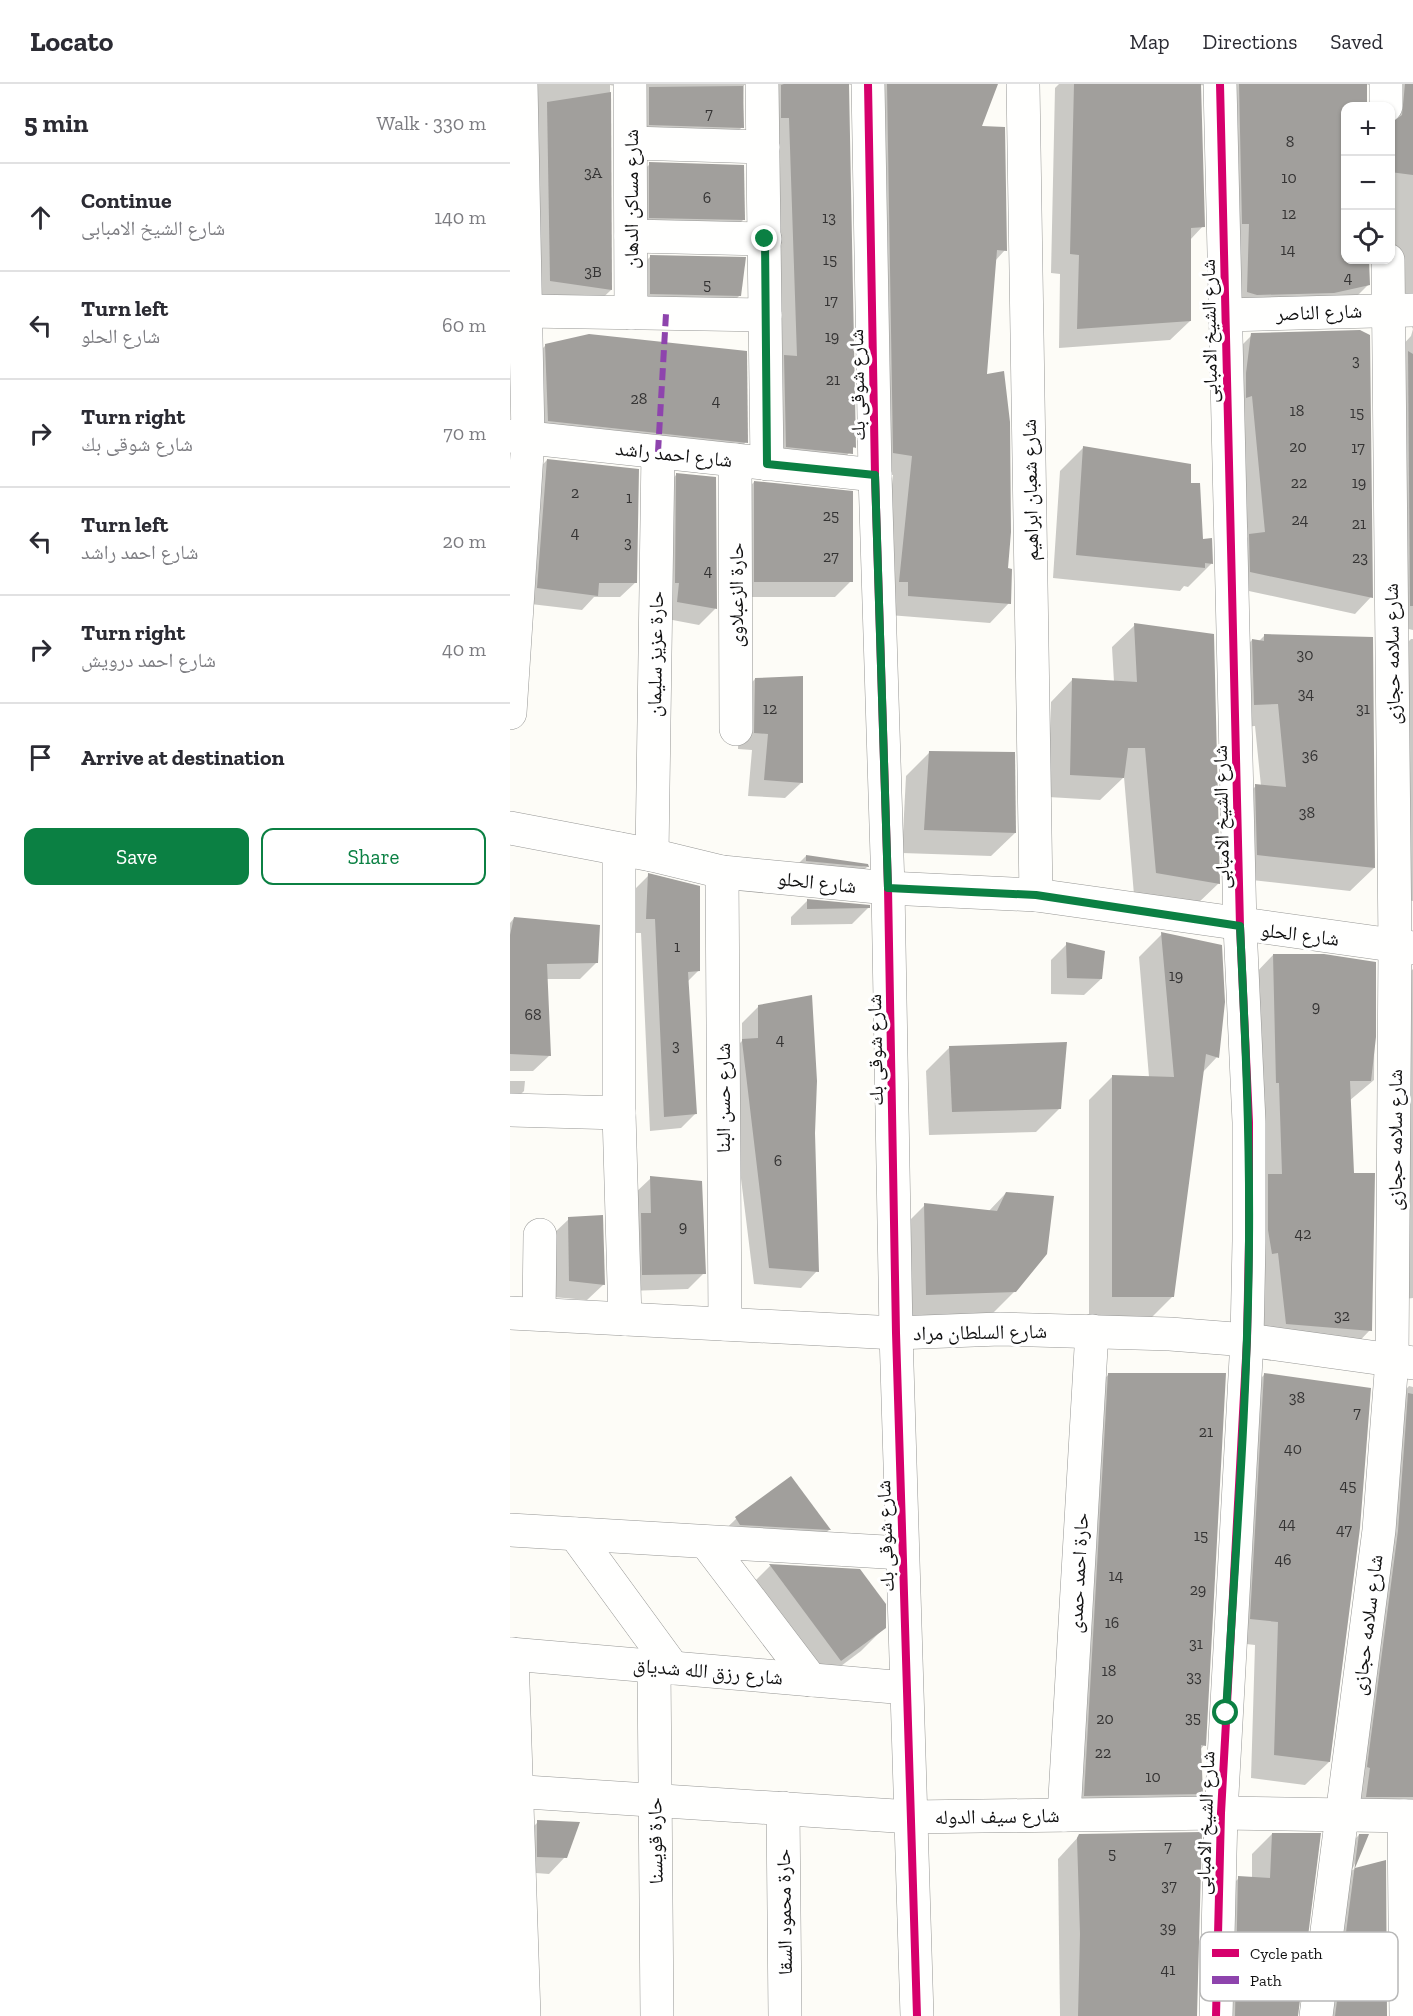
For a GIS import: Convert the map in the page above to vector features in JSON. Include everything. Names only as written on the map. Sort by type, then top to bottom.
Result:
[{"type":"street","points":[[510,713],[519,437],[526,311],[521,84]]},
{"type":"street","name":"شارع مساكن الدهان","points":[[630,84],[631,313]]},
{"type":"street","name":"حارة الزعبلاوى","points":[[736,729],[751,462],[765,315],[762,84]]},
{"type":"street","name":"شارع شوقى بك","points":[[868,84],[875,475],[888,888],[896,1333],[917,2016]]},
{"type":"street","name":"شارع شعبان ابراهيم","points":[[1023,84],[1036,895]]},
{"type":"street","name":"شارع الشيخ الامبابى","points":[[1218,1932],[1221,1813],[1247,1340],[1249,1122],[1240,926],[1220,84]]},
{"type":"street","points":[[1386,84],[1386,102]]},
{"type":"street","points":[[631,143],[763,147]]},
{"type":"street","points":[[631,236],[765,239]]},
{"type":"street","name":"شارع سلامه حجازى","points":[[1327,1932],[1403,1361],[1404,947],[1400,310],[1389,264]]},
{"type":"street","name":"شارع الناصر","points":[[1226,315],[1400,310]]},
{"type":"street","points":[[526,311],[765,315]]},
{"type":"street","name":"شارع احمد راشد","points":[[519,437],[875,475]]},
{"type":"street","name":"حارة عزيز سليمان","points":[[652,855],[658,452]]},
{"type":"street","name":"شارع الحلو","points":[[510,828],[652,855],[722,872],[888,888],[1036,895],[1240,926],[1404,947]]},
{"type":"street","points":[[620,849],[620,1113],[625,1319]]},
{"type":"street","name":"شارع حسن البنا","points":[[722,872],[725,1324]]},
{"type":"street","points":[[510,1110],[620,1113]]},
{"type":"street","points":[[525,1314],[540,1235]]},
{"type":"street","name":"شارع السلطان مراد","points":[[525,1314],[896,1333],[1000,1329],[1092,1331],[1247,1340],[1403,1361]]},
{"type":"street","name":"حارة احمد حمدى","points":[[1064,1815],[1092,1331]]},
{"type":"street","points":[[510,1530],[902,1553]]},
{"type":"street","points":[[575,1534],[663,1668]]},
{"type":"street","points":[[706,1542],[811,1680]]},
{"type":"street","points":[[511,1654],[514,1791],[524,2016]]},
{"type":"street","name":"شارع رزق الله شدياق","points":[[511,1654],[906,1688]]},
{"type":"street","name":"حارة قويسنا","points":[[657,2016],[655,1800],[663,1668]]},
{"type":"street","name":"شارع سيف الدوله","points":[[514,1791],[911,1817],[1221,1813],[1408,1816]]},
{"type":"street","name":"حارة محمود السقا","points":[[783,1808],[785,2016]]},
{"type":"street","points":[[1406,2016],[1408,1816]]},
{"type":"street","name":"شارع الشيخ الامبابى","points":[[1216,2001],[1216,2016]]},
{"type":"street","name":"شارع سلامه حجازى","points":[[1316,2016],[1318,2001]]},
{"type":"building","points":[[849,84],[856,448],[853,447],[853,454],[786,447],[784,355],[797,356],[789,118],[781,118],[781,85]]},
{"type":"building","points":[[887,84],[998,84],[982,126],[1005,127],[1007,251],[997,250],[987,374],[1004,371],[1010,422],[1011,532],[1008,568],[1012,569],[1011,604],[908,596],[908,582],[899,582],[912,456],[893,453]]},
{"type":"building","points":[[1074,84],[1201,84],[1205,227],[1191,228],[1191,321],[1077,329],[1079,255],[1070,254]]},
{"type":"building","points":[[1239,84],[1367,84],[1367,102],[1341,102],[1341,264],[1369,264],[1370,285],[1334,293],[1257,295],[1247,292],[1249,224],[1242,224]]},
{"type":"building","points":[[1405,84],[1413,84],[1413,175],[1395,173],[1395,120],[1402,115]]},
{"type":"building","points":[[743,86],[744,128],[649,125],[649,87]]},
{"type":"building","points":[[611,92],[612,290],[550,281],[547,102]]},
{"type":"building","points":[[649,162],[744,165],[745,220],[649,218]]},
{"type":"building","points":[[650,255],[746,257],[741,296],[650,294]]},
{"type":"building","points":[[1360,330],[1370,335],[1373,598],[1250,572],[1249,534],[1265,532],[1252,396],[1246,398],[1246,373],[1251,333]]},
{"type":"building","points":[[589,334],[747,351],[748,443],[548,421],[545,344]]},
{"type":"building","points":[[1408,351],[1413,354],[1413,606],[1410,606]]},
{"type":"building","points":[[1083,446],[1191,464],[1191,483],[1200,483],[1203,539],[1212,538],[1213,564],[1205,563],[1205,568],[1076,555]]},
{"type":"building","points":[[547,459],[639,469],[637,583],[599,583],[598,596],[537,588]]},
{"type":"building","points":[[676,473],[716,477],[717,609],[677,602],[679,583],[675,583]]},
{"type":"building","points":[[754,481],[853,491],[853,582],[754,582]]},
{"type":"building","points":[[1134,623],[1214,634],[1220,884],[1156,873],[1145,748],[1128,748],[1124,778],[1070,775],[1072,678],[1137,682]]},
{"type":"building","points":[[1264,634],[1373,637],[1375,868],[1257,855],[1255,784],[1286,787],[1278,704],[1254,705],[1252,639],[1264,641]]},
{"type":"building","points":[[803,676],[803,783],[764,780],[768,734],[754,733],[755,678]]},
{"type":"building","points":[[929,751],[1015,752],[1016,833],[924,830]]},
{"type":"building","points":[[806,855],[868,864],[869,867],[806,861]]},
{"type":"building","points":[[648,873],[700,886],[700,971],[688,972],[697,1114],[664,1117],[655,919],[646,919]]},
{"type":"building","points":[[807,899],[870,905],[870,908],[807,909]]},
{"type":"building","points":[[514,917],[600,925],[598,963],[547,964],[551,1056],[510,1054],[510,935]]},
{"type":"building","points":[[1161,932],[1222,945],[1225,1002],[1219,1058],[1206,1054],[1174,1297],[1112,1297],[1112,1075],[1174,1077]]},
{"type":"building","points":[[1066,942],[1105,951],[1102,979],[1067,978]]},
{"type":"building","points":[[1273,954],[1324,954],[1376,962],[1376,1037],[1371,1081],[1350,1081],[1354,1173],[1375,1173],[1372,1331],[1286,1324],[1278,1253],[1272,1254],[1268,1230],[1268,1174],[1282,1174],[1279,1083],[1276,1083]]},
{"type":"building","points":[[812,995],[817,1081],[815,1133],[819,1272],[769,1268],[742,1041],[742,1039],[758,1038],[758,1005]]},
{"type":"building","points":[[1067,1042],[1061,1109],[952,1112],[949,1046]]},
{"type":"building","points":[[650,1176],[702,1181],[706,1274],[642,1275],[641,1213],[651,1213]]},
{"type":"building","points":[[1006,1192],[1054,1196],[1047,1254],[1016,1292],[926,1295],[924,1203],[997,1211]]},
{"type":"building","points":[[603,1215],[605,1285],[569,1281],[568,1217]]},
{"type":"building","points":[[1108,1373],[1226,1373],[1206,1746],[1201,1745],[1203,1794],[1084,1796]]},
{"type":"building","points":[[1264,1373],[1371,1388],[1360,1528],[1330,1762],[1274,1755],[1278,1622],[1250,1619]]},
{"type":"building","points":[[1408,1393],[1413,1394],[1413,1797],[1366,1797],[1370,1768],[1367,1767],[1398,1531]]},
{"type":"building","points":[[791,1476],[831,1530],[740,1525],[735,1517]]},
{"type":"building","points":[[769,1564],[860,1569],[886,1604],[886,1628],[841,1661]]},
{"type":"building","points":[[537,1820],[580,1822],[567,1858],[537,1857]]},
{"type":"building","points":[[1202,1832],[1197,2016],[1078,2016],[1080,1934],[1077,1838],[1079,1834]]},
{"type":"building","points":[[1272,1833],[1321,1833],[1309,1932],[1237,1932],[1238,1876],[1270,1878]]},
{"type":"building","points":[[1359,1834],[1369,1834],[1355,1868],[1386,1860],[1386,1932],[1346,1932]]},
{"type":"building","points":[[1235,2001],[1300,2001],[1298,2016],[1235,2016]]},
{"type":"building","points":[[1337,2001],[1387,2001],[1387,2016],[1335,2016]]},
{"type":"marked path","points":[[658,452],[666,314]]},
{"type":"cycle path","points":[[868,84],[875,475],[888,888],[896,1333],[917,2016]]},
{"type":"cycle path","points":[[1218,1932],[1221,1813],[1247,1340],[1249,1241],[1249,1122],[1240,926],[1220,84]]},
{"type":"cycle path","points":[[1216,2001],[1216,2016]]},
{"type":"route","points":[[765,239],[767,464],[875,475],[888,888],[1036,895],[1240,926],[1249,1122],[1249,1241],[1247,1340],[1226,1713]]}]
